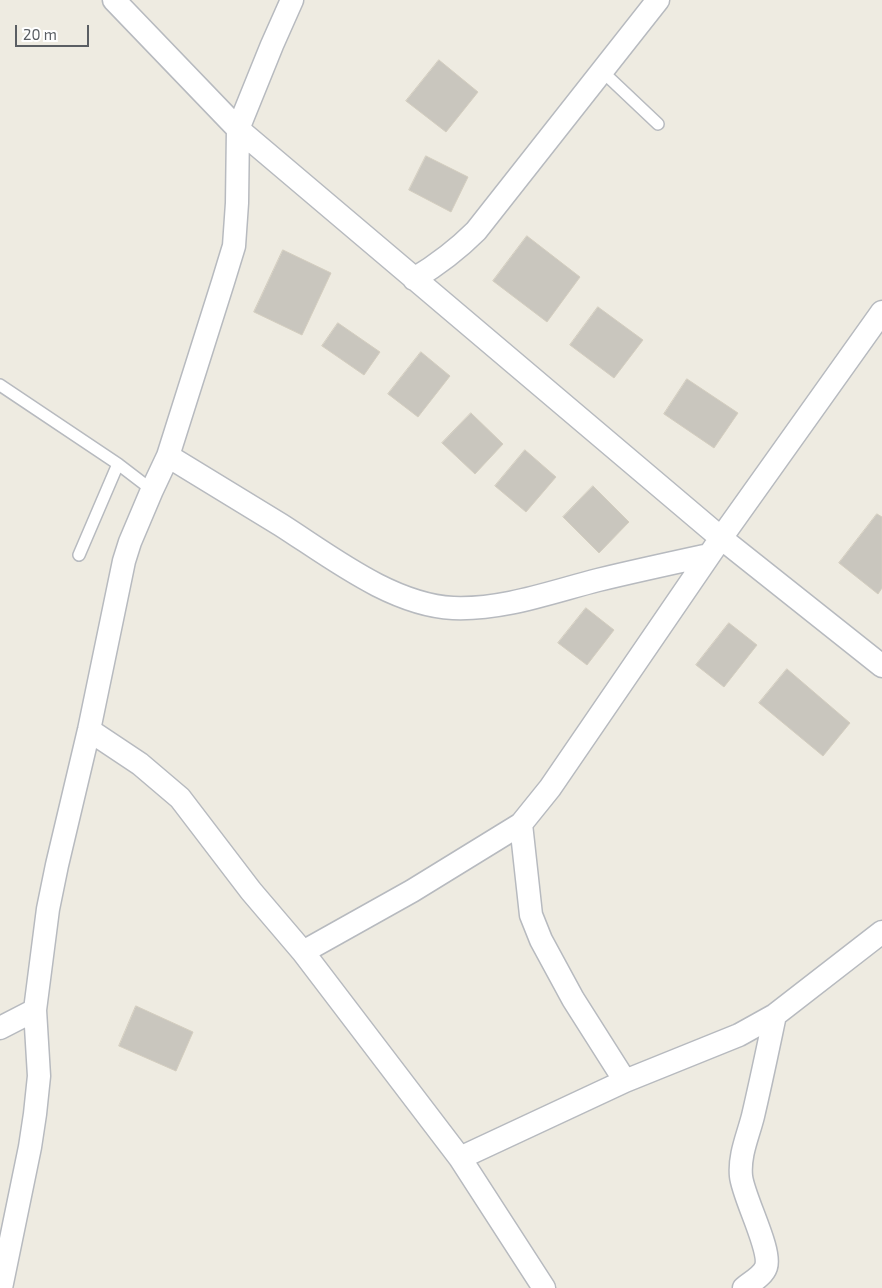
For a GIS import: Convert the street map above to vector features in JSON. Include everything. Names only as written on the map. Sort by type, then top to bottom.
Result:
[{"type":"street","points":[[114,0],[238,129],[414,279],[715,547],[882,666]]},
{"type":"street","points":[[0,1288],[30,1147],[35,1114],[38,1076],[35,1010],[40,964],[53,883],[89,730],[124,561],[130,542],[168,456],[234,246],[238,203],[238,129],[292,0]]},
{"type":"street","points":[[414,279],[436,266],[459,248],[476,231],[658,0]]},
{"type":"street","points":[[303,952],[412,891],[521,824],[550,788],[715,547],[882,312]]},
{"type":"street","points":[[168,456],[364,578],[412,600],[433,605],[467,608],[509,603],[715,547]]},
{"type":"street","points":[[89,730],[140,764],[180,798],[251,891],[303,952],[460,1158],[544,1288]]},
{"type":"street","points":[[521,824],[531,915],[541,940],[572,999],[625,1081]]},
{"type":"street","points":[[460,1158],[625,1081],[739,1035],[775,1015],[882,932]]},
{"type":"street","points":[[0,1028],[35,1010]]},
{"type":"street","points":[[744,1288],[761,1275],[766,1267],[767,1258],[743,1186],[741,1163],[775,1015]]},
{"type":"lane","points":[[603,72],[658,124]]},
{"type":"lane","points":[[0,385],[118,464],[152,490]]},
{"type":"lane","points":[[79,555],[118,464]]},
{"type":"building","points":[[439,60],[478,92],[446,132],[406,101]]},
{"type":"building","points":[[426,156],[468,177],[451,212],[409,190]]},
{"type":"building","points":[[527,236],[580,277],[547,322],[493,281]]},
{"type":"building","points":[[283,250],[331,273],[302,335],[254,312]]},
{"type":"building","points":[[598,307],[643,340],[614,378],[570,345]]},
{"type":"building","points":[[338,323],[380,352],[364,375],[322,346]]},
{"type":"building","points":[[421,352],[450,376],[418,417],[388,394]]},
{"type":"building","points":[[687,379],[738,413],[714,448],[664,414]]},
{"type":"building","points":[[471,413],[503,444],[475,474],[442,443]]},
{"type":"building","points":[[525,450],[556,477],[526,512],[495,486]]},
{"type":"building","points":[[593,486],[629,522],[599,553],[563,517]]},
{"type":"building","points":[[877,514],[882,517],[882,588],[878,594],[839,563]]},
{"type":"building","points":[[586,608],[614,630],[587,665],[558,643]]},
{"type":"building","points":[[729,623],[757,645],[724,687],[696,665]]},
{"type":"building","points":[[787,669],[850,723],[823,756],[759,703]]},
{"type":"building","points":[[136,1006],[193,1032],[176,1071],[119,1046]]}]
